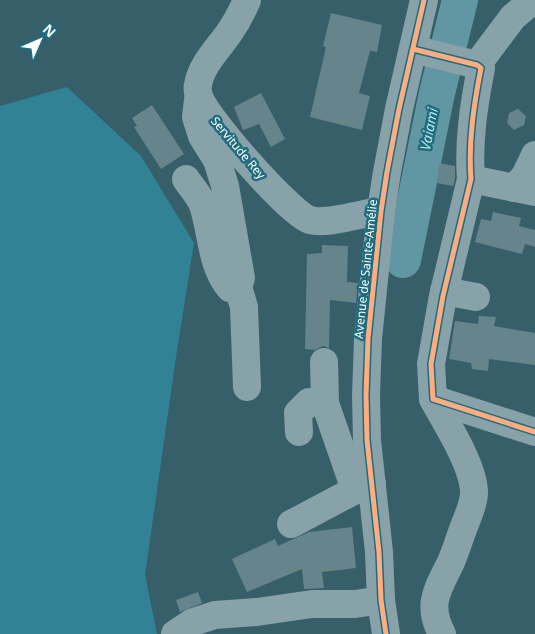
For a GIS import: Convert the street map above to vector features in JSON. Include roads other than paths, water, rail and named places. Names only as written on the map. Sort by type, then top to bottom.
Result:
[{"type":"street","points":[[247,0],[239,18],[202,71],[198,86],[199,97],[196,117],[202,136],[216,160],[225,186],[241,278],[238,287],[244,307],[247,387]]},
{"type":"street","name":"Avenue de Sainte-Amélie","points":[[386,634],[381,600],[379,552],[366,485],[368,339],[381,211],[399,109],[421,51],[424,0]]},
{"type":"street","points":[[471,64],[513,17],[533,0]]},
{"type":"street","points":[[421,51],[481,68],[475,102],[470,164],[471,179],[444,291],[431,364],[434,399],[467,464],[474,490],[470,511],[451,562],[439,583],[434,603],[435,616],[442,634]]},
{"type":"street","name":"Servitude Rey","points":[[199,97],[231,143],[299,214],[310,220],[323,221],[381,211]]},
{"type":"street","points":[[265,151],[275,170],[282,198]]},
{"type":"street","points":[[471,179],[525,190],[525,176],[535,155]]},
{"type":"street","points":[[186,179],[202,202],[211,231],[216,265],[230,288],[238,287]]},
{"type":"street","points":[[444,291],[476,298]]},
{"type":"street","points":[[324,362],[325,403],[352,481],[366,485]]},
{"type":"street","points":[[434,399],[535,432]]},
{"type":"street","points":[[299,432],[298,413],[309,402],[325,403]]},
{"type":"street","points":[[291,524],[366,485]]},
{"type":"street","points":[[175,634],[193,622],[215,615],[257,612],[312,604],[355,604],[381,600]]},
{"type":"waterway","name":"Vaiami","points":[[403,260],[437,93],[460,0]]}]
